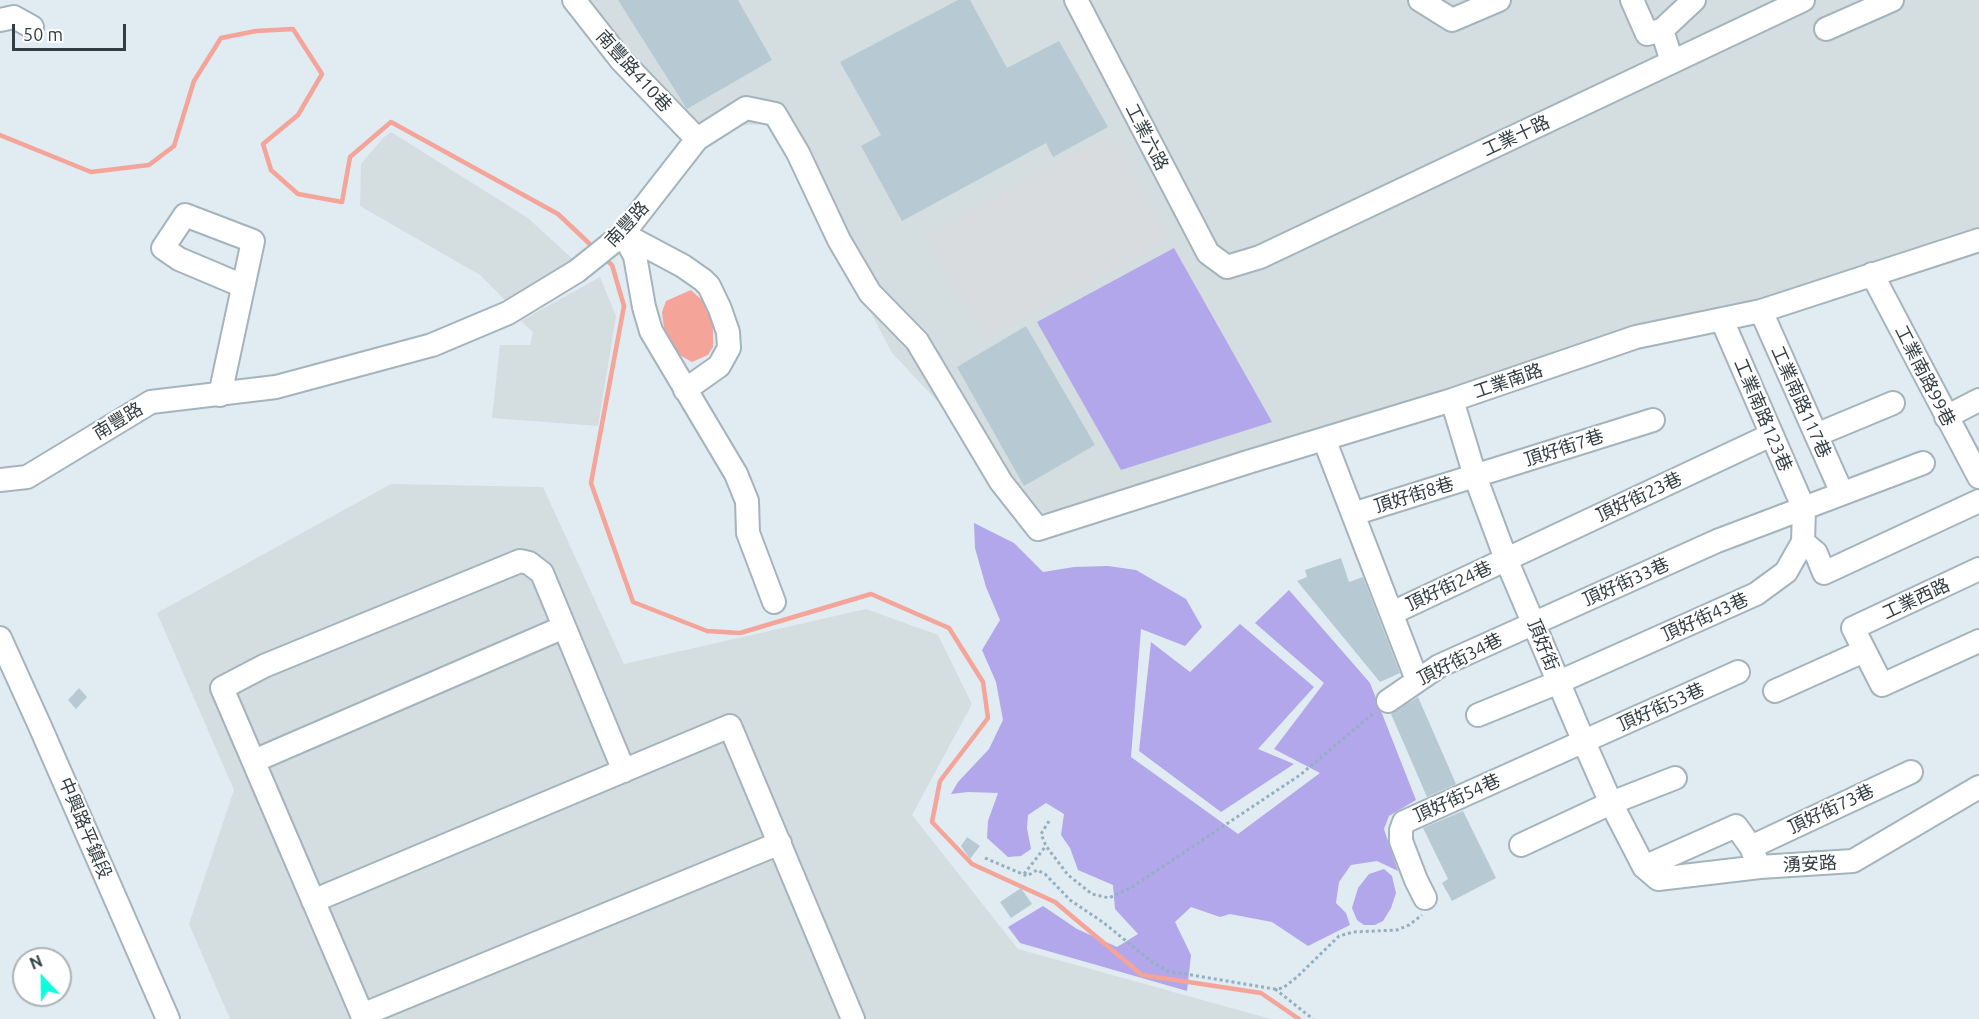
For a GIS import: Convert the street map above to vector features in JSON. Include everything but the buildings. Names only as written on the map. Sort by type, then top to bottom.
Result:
[{"type":"street","name":"南豐路410巷","points":[[574,0],[621,60],[697,139]]},
{"type":"street","name":"工業六路","points":[[1076,0],[1208,253],[1227,267]]},
{"type":"street","points":[[1420,0],[1452,20],[1499,0]]},
{"type":"street","points":[[1632,0],[1647,34],[1662,30],[1694,0]]},
{"type":"street","name":"工業十路","points":[[1227,267],[1260,257],[1803,0]]},
{"type":"street","points":[[1826,29],[1892,0]]},
{"type":"street","points":[[0,20],[14,17],[32,27]]},
{"type":"street","points":[[1662,30],[1672,62]]},
{"type":"street","name":"南豐路","points":[[0,480],[27,477],[151,402],[276,387],[432,345],[508,313],[578,271],[623,234],[697,139],[746,108],[775,114],[798,153],[839,240],[870,293],[917,341],[1000,482],[1038,529]]},
{"type":"street","points":[[623,234],[635,256],[651,331],[736,474],[747,501],[748,533],[774,602]]},
{"type":"street","points":[[623,234],[683,266],[703,280],[709,286],[720,309],[728,332],[729,348],[719,366],[685,390]]},
{"type":"street","name":"工業南路","points":[[1038,529],[1452,400],[1636,337],[1761,311],[1979,240]]},
{"type":"street","name":"工業南路99巷","points":[[1872,274],[1979,477]]},
{"type":"street","points":[[220,395],[243,286]]},
{"type":"street","name":"工業南路117巷","points":[[1761,311],[1842,493]]},
{"type":"street","name":"工業南路123巷","points":[[1722,320],[1804,509]]},
{"type":"street","name":"頂好街","points":[[1452,400],[1475,476],[1506,559],[1611,803],[1651,873]]},
{"type":"street","points":[[1946,417],[1979,400]]},
{"type":"street","points":[[1816,435],[1893,403]]},
{"type":"street","name":"頂好街7巷","points":[[1475,476],[1653,420]]},
{"type":"street","name":"頂好街23巷","points":[[1506,559],[1771,435]]},
{"type":"street","points":[[1323,440],[1392,613],[1416,680]]},
{"type":"street","name":"頂好街33巷","points":[[1534,623],[1717,541],[1923,463]]},
{"type":"street","name":"頂好街8巷","points":[[1353,514],[1475,476]]},
{"type":"street","points":[[1803,542],[1816,553],[1824,573],[1979,501]]},
{"type":"street","name":"頂好街43巷","points":[[1478,715],[1756,594],[1786,572],[1803,542],[1804,509]]},
{"type":"street","name":"頂好街24巷","points":[[1392,613],[1506,559]]},
{"type":"street","points":[[624,771],[542,573],[529,563],[520,561],[264,666],[222,688],[363,1017],[780,843]]},
{"type":"street","name":"工業西路","points":[[1864,651],[1853,628],[1979,569]]},
{"type":"street","name":"頂好街34巷","points":[[1388,701],[1439,666],[1534,623]]},
{"type":"street","points":[[254,761],[564,627]]},
{"type":"street","name":"中興路平鎮段","points":[[0,638],[168,1019]]},
{"type":"street","points":[[1775,692],[1864,651],[1882,685],[1979,641]]},
{"type":"street","name":"頂好街53巷","points":[[1584,742],[1738,672]]},
{"type":"street","points":[[313,901],[730,726],[780,843],[844,1016]]},
{"type":"street","name":"頂好街54巷","points":[[1425,898],[1401,841],[1404,822],[1584,742]]},
{"type":"street","name":"頂好街73巷","points":[[1755,857],[1911,772]]},
{"type":"street","points":[[1521,845],[1611,803],[1675,778]]},
{"type":"street","name":"湧安路","points":[[1651,873],[1755,857],[1853,861],[1979,787]]},
{"type":"street","points":[[1651,873],[1736,826],[1755,857]]},
{"type":"path","points":[[1049,821],[1041,834],[1046,846],[1068,875],[1092,894],[1109,898],[1132,887],[1300,775],[1388,701]]},
{"type":"path","points":[[1024,874],[1046,846]]},
{"type":"path","points":[[985,858],[1027,876],[1037,870],[1045,874],[1070,900],[1104,923],[1152,962],[1168,971],[1275,989],[1283,988],[1297,977],[1339,936],[1353,932],[1397,930],[1409,925],[1424,915],[1427,908],[1425,898]]},
{"type":"path","points":[[1275,989],[1313,1019]]},
{"type":"shaded area","points":[[575,0],[1979,0],[1979,238],[1046,516],[892,353],[773,124],[695,127]]},
{"type":"shaded area","points":[[391,132],[528,218],[578,264],[510,305],[480,275],[360,206],[361,164]]},
{"type":"shaded area","points":[[1110,133],[1169,240],[985,339],[924,234]]},
{"type":"shaded area","points":[[1174,248],[1272,422],[1121,470],[1037,322]]},
{"type":"shaded area","points":[[600,277],[616,316],[598,426],[492,418],[500,345],[530,345],[533,332],[521,321]]},
{"type":"shaded area","points":[[691,290],[708,306],[713,327],[713,347],[708,355],[692,362],[676,353],[664,329],[662,312],[666,301]]},
{"type":"shaded area","points":[[391,484],[543,487],[624,664],[866,609],[938,635],[972,704],[912,815],[1018,949],[1271,1019],[230,1019],[189,924],[234,790],[157,613]]},
{"type":"shaded area","points":[[974,523],[1014,543],[1043,572],[1074,567],[1108,566],[1136,570],[1186,599],[1202,627],[1185,646],[1141,629],[1131,757],[1238,834],[1320,773],[1274,749],[1324,683],[1255,623],[1289,590],[1370,683],[1416,800],[1389,816],[1384,829],[1398,871],[1377,861],[1351,865],[1339,882],[1336,903],[1346,913],[1350,925],[1308,946],[1272,922],[1230,914],[1220,917],[1191,907],[1175,922],[1191,955],[1187,991],[1020,943],[1008,927],[1043,906],[1077,929],[1117,947],[1138,934],[1115,909],[1113,885],[1078,870],[1070,848],[1061,835],[1064,814],[1046,803],[1028,815],[1027,828],[1031,849],[1021,856],[1008,857],[987,838],[988,821],[998,793],[951,794],[958,782],[989,749],[1003,720],[996,682],[982,650],[1000,620],[986,587],[975,548]]},
{"type":"shaded area","points":[[1240,624],[1314,687],[1258,749],[1294,764],[1221,812],[1139,751],[1151,642],[1190,672]]},
{"type":"shaded area","points":[[1384,869],[1392,876],[1396,893],[1391,908],[1383,921],[1375,925],[1364,925],[1357,920],[1352,908],[1358,888],[1369,874]]},
{"type":"waterway","points":[[0,135],[91,172],[149,165],[174,146],[194,81],[221,38],[256,31],[293,29],[322,74],[298,115],[263,144],[271,170],[298,194],[342,202],[350,157],[391,122],[558,214],[594,248]]},
{"type":"waterway","points":[[604,258],[612,265],[624,306],[591,483],[633,602],[707,631],[740,633],[871,594],[949,628],[983,682],[988,718],[940,781],[932,822],[972,864],[1055,902],[1142,975],[1261,993],[1299,1019]]}]
